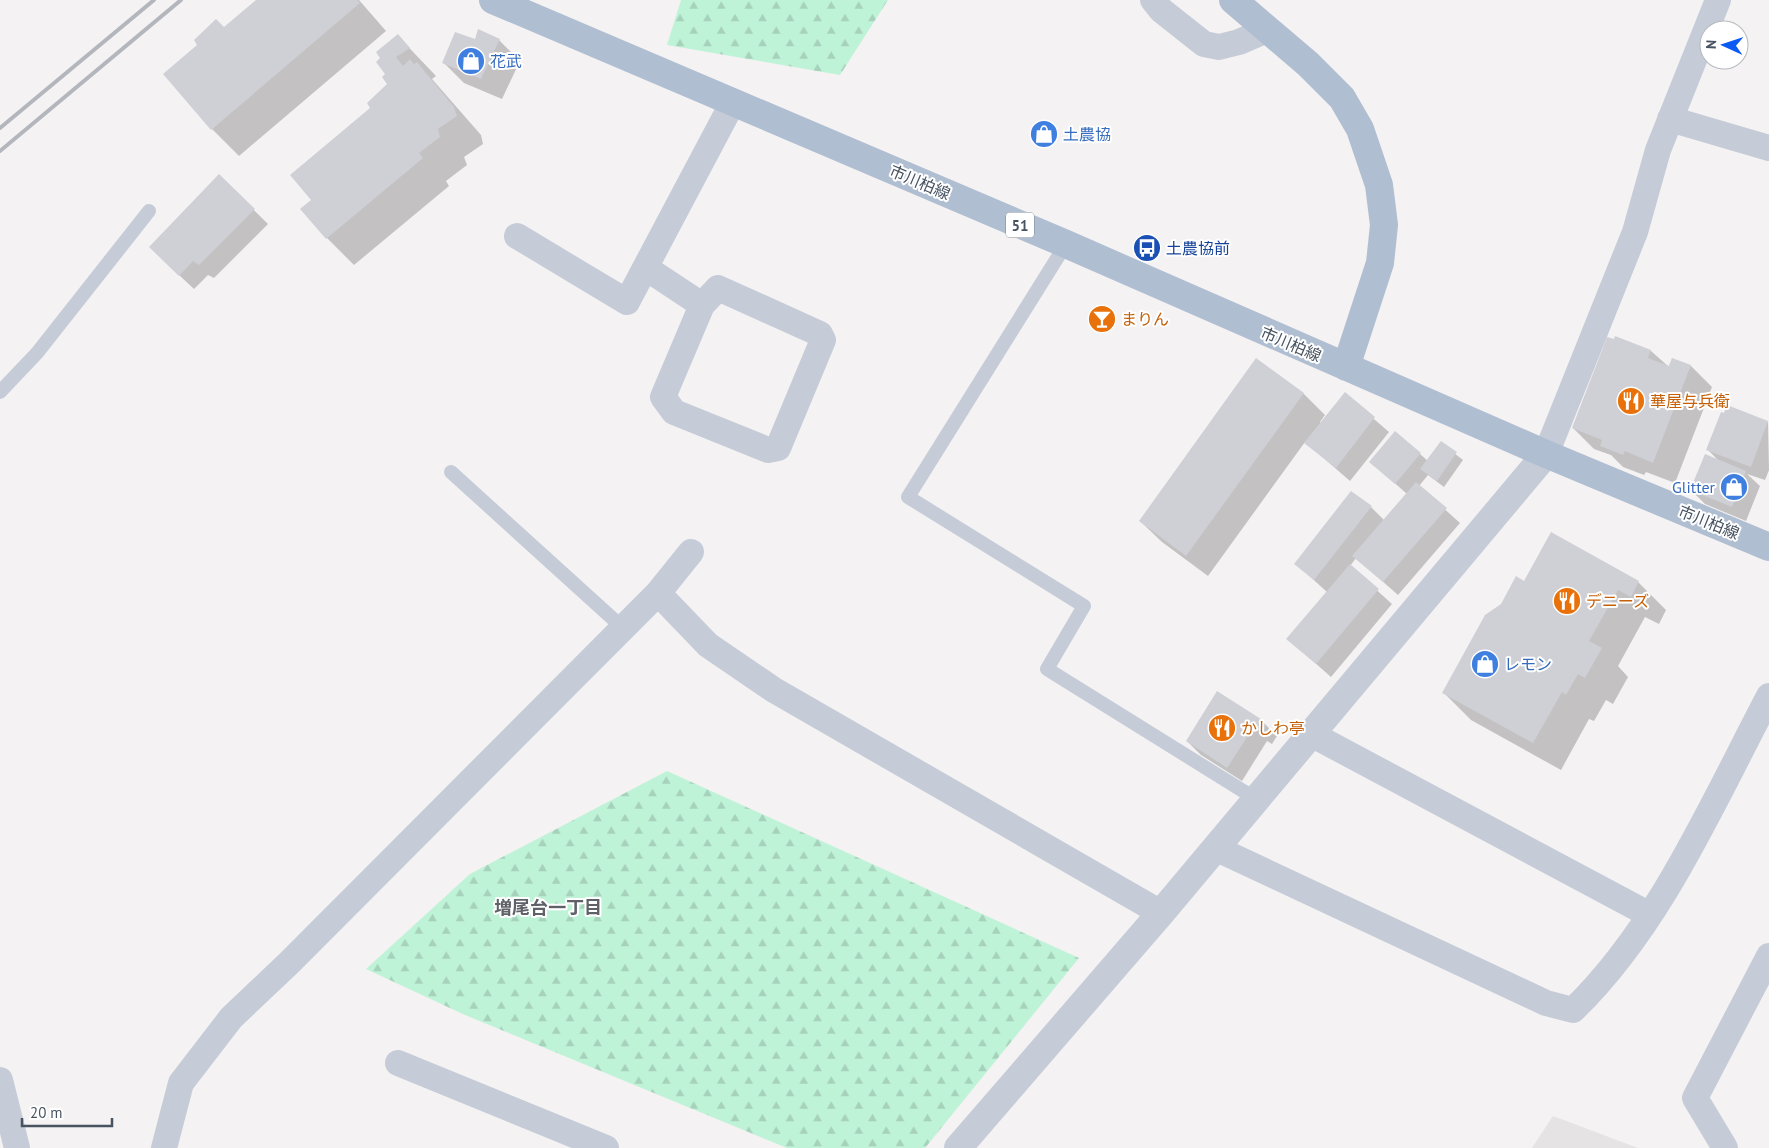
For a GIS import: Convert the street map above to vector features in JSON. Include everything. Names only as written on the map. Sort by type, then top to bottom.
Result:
[{"type":"main road","name":"市川柏線","points":[[493,0],[1066,244],[1546,454],[1769,547]]},
{"type":"main road","points":[[1233,0],[1308,64],[1342,98],[1360,129],[1379,185],[1384,225],[1380,263],[1346,367]]},
{"type":"street","points":[[1153,0],[1161,10],[1204,44],[1220,46],[1233,44],[1267,30]]},
{"type":"street","points":[[958,1148],[1161,913],[1546,454],[1635,232],[1658,150],[1718,0]]},
{"type":"street","points":[[517,236],[627,302],[733,102]]},
{"type":"street","points":[[1670,119],[1769,148]]},
{"type":"street","points":[[646,268],[702,305]]},
{"type":"street","points":[[718,288],[820,334],[823,340],[778,448],[768,450],[674,412],[663,397],[702,305],[718,288]]},
{"type":"street","points":[[164,1148],[181,1083],[231,1018],[290,962],[658,593],[691,552]]},
{"type":"street","points":[[658,593],[708,645],[774,690],[1161,913]]},
{"type":"street","points":[[1215,848],[1546,1003],[1572,1010],[1597,986],[1650,915],[1769,696]]},
{"type":"street","points":[[1311,734],[1650,915]]},
{"type":"street","points":[[1725,1148],[1694,1098],[1769,956]]},
{"type":"street","points":[[398,1064],[606,1148]]},
{"type":"street","points":[[0,1080],[17,1148]]},
{"type":"lane","points":[[0,392],[36,353],[148,211]]},
{"type":"lane","points":[[1066,244],[908,497],[1084,606],[1047,669],[1256,799]]},
{"type":"lane","points":[[451,472],[623,628]]},
{"type":"shaded area","points":[[1553,1116],[1638,1148],[1532,1148]]},
{"type":"green space","points":[[681,0],[888,0],[840,75],[667,45]]},
{"type":"green space","points":[[667,771],[1079,958],[925,1148],[787,1148],[465,1015],[366,969],[470,874]]},
{"type":"building","points":[[256,0],[357,0],[360,3],[211,130],[163,74],[197,45],[194,40],[216,19],[224,27]]},
{"type":"building","points":[[478,29],[500,39],[481,79],[442,63],[455,32],[475,39]]},
{"type":"building","points":[[398,34],[410,48],[396,57],[403,66],[410,59],[414,64],[417,62],[454,107],[457,116],[438,129],[440,137],[419,153],[423,158],[326,239],[300,209],[311,200],[290,175],[370,108],[367,103],[387,84],[382,77],[385,74],[376,62],[380,58],[376,52]]},
{"type":"building","points":[[219,174],[255,209],[199,265],[193,261],[179,276],[149,247]]},
{"type":"building","points":[[1615,336],[1651,350],[1648,358],[1669,366],[1672,358],[1691,365],[1653,463],[1625,451],[1623,455],[1600,446],[1602,440],[1572,428],[1607,337],[1614,339]]},
{"type":"building","points":[[1256,358],[1304,393],[1186,556],[1139,521]]},
{"type":"building","points":[[1345,392],[1375,417],[1336,468],[1304,443]]},
{"type":"building","points":[[1727,405],[1768,421],[1751,467],[1706,450],[1721,412],[1724,413]]},
{"type":"building","points":[[1395,431],[1421,453],[1395,484],[1369,462]]},
{"type":"building","points":[[1441,441],[1457,452],[1437,481],[1420,469]]},
{"type":"building","points":[[1705,454],[1746,471],[1732,507],[1690,490]]},
{"type":"building","points":[[1416,482],[1447,508],[1383,582],[1352,556]]},
{"type":"building","points":[[1351,491],[1372,506],[1314,580],[1294,564]]},
{"type":"building","points":[[1551,532],[1639,581],[1631,597],[1618,590],[1589,641],[1602,648],[1585,678],[1578,674],[1566,695],[1562,692],[1533,743],[1442,693],[1485,615],[1501,604],[1516,576],[1524,581]]},
{"type":"building","points":[[1350,564],[1379,589],[1316,664],[1286,639]]},
{"type":"building","points":[[1217,691],[1264,721],[1257,731],[1253,728],[1227,768],[1186,741]]},
{"type":"railway","points":[[0,128],[154,0]]},
{"type":"railway","points":[[0,151],[181,0]]},
{"type":"place","name":"花武","points":[[471,61]]},
{"type":"place","name":"土農協","points":[[1044,134]]},
{"type":"place","name":"土農協前","points":[[1147,248]]},
{"type":"place","name":"まりん","points":[[1102,319]]},
{"type":"place","name":"華屋与兵衛","points":[[1631,401]]},
{"type":"place","name":"Glitter","points":[[1734,487]]},
{"type":"place","name":"デニーズ","points":[[1567,601]]},
{"type":"place","name":"レモン","points":[[1485,664]]},
{"type":"place","name":"かしわ亭","points":[[1222,728]]},
{"type":"district","name":"増尾台一丁目","points":[[548,907]]}]
